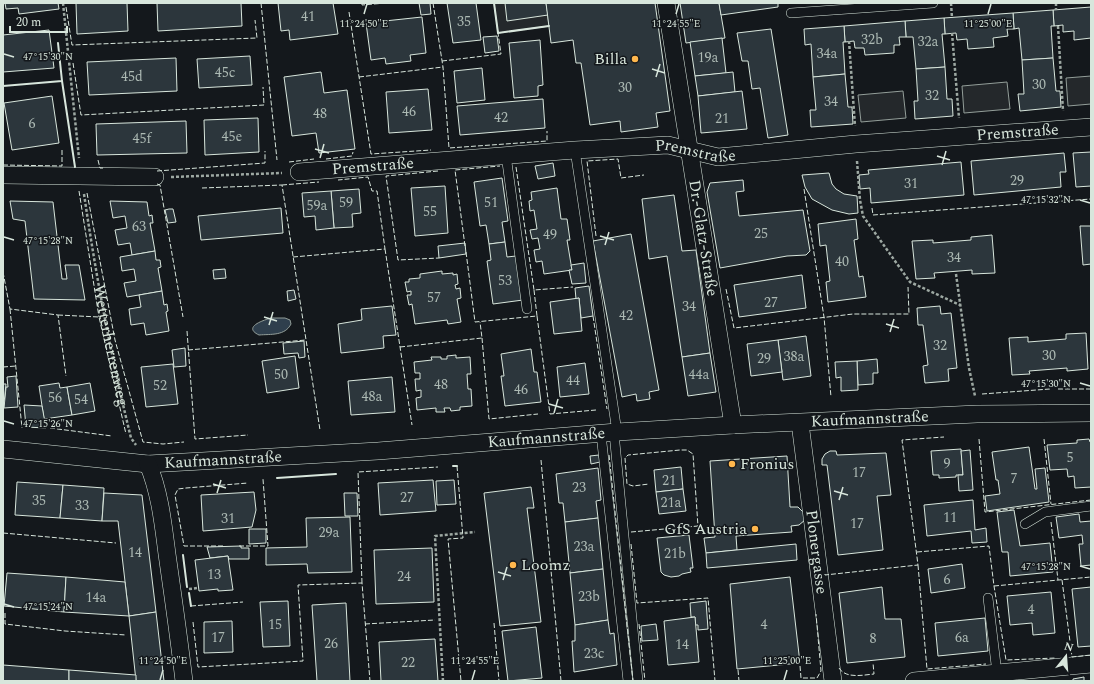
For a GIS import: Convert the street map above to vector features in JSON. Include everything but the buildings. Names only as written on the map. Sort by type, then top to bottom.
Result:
[{"type":"street","name":"Dr.-Glatz-Straße","points":[[666,3],[733,425]]},
{"type":"street","name":"Premstraße","points":[[299,172],[506,155],[668,145],[718,157],[856,144],[1091,128]]},
{"type":"street","points":[[3,175],[155,177]]},
{"type":"street","name":"Kaufmannstraße","points":[[3,449],[148,464],[385,450],[733,425],[977,414],[1091,413]]},
{"type":"street","name":"Plonergasse","points":[[800,423],[833,681]]},
{"type":"street","points":[[148,464],[153,475],[161,506],[178,626],[184,681]]},
{"type":"street","points":[[914,681],[1091,664]]},
{"type":"lane","points":[[791,13],[933,3]]},
{"type":"lane","points":[[576,150],[611,433],[638,681]]},
{"type":"lane","points":[[506,155],[527,309]]},
{"type":"lane","points":[[611,433],[628,681]]},
{"type":"lane","points":[[1025,524],[1045,512],[1091,506]]},
{"type":"lane","points":[[988,598],[997,673]]},
{"type":"path","name":"Wetterherrenweg","points":[[63,3],[81,176],[92,247],[116,376],[131,438],[148,464]]},
{"type":"path","points":[[951,3],[952,18]]},
{"type":"path","points":[[1056,3],[1056,10]]},
{"type":"path","points":[[1058,26],[1064,129]]},
{"type":"path","points":[[952,33],[960,137]]},
{"type":"path","points":[[849,41],[860,200],[863,216],[910,282],[960,305]]},
{"type":"path","points":[[155,177],[299,172]]},
{"type":"path","points":[[956,274],[977,414]]},
{"type":"path","points":[[443,681],[434,536],[475,532]]},
{"type":"shaded area","points":[[494,3],[546,3],[549,26],[498,33]]},
{"type":"shaded area","points":[[1091,76],[1091,104],[1068,106],[1066,78]]},
{"type":"shaded area","points":[[1007,82],[1010,109],[964,113],[962,86]]},
{"type":"shaded area","points":[[903,91],[906,118],[861,122],[858,95]]},
{"type":"water","points":[[271,318],[285,318],[290,320],[291,324],[285,331],[277,334],[259,335],[254,332],[253,327],[256,324]]},
{"type":"fence","points":[[261,3],[277,160]]},
{"type":"fence","points":[[362,3],[362,5],[386,3]]},
{"type":"fence","points":[[433,3],[443,67],[449,148],[547,141],[547,131]]},
{"type":"fence","points":[[66,7],[72,45],[257,38],[255,20]]},
{"type":"fence","points":[[349,12],[371,154],[431,150]]},
{"type":"fence","points":[[442,61],[501,54],[498,33]]},
{"type":"fence","points":[[73,63],[81,115],[264,105],[263,87]]},
{"type":"fence","points":[[359,77],[443,67]]},
{"type":"fence","points":[[3,165],[62,166],[62,149]]},
{"type":"fence","points":[[157,171],[265,163],[265,151]]},
{"type":"fence","points":[[326,159],[352,156],[353,152]]},
{"type":"fence","points":[[289,162],[314,159]]},
{"type":"fence","points":[[596,236],[587,161],[618,159],[621,178],[644,175]]},
{"type":"fence","points":[[98,160],[100,168],[103,168]]},
{"type":"fence","points":[[465,246],[455,170],[500,166]]},
{"type":"fence","points":[[516,167],[534,290],[573,287]]},
{"type":"fence","points":[[438,171],[386,176],[398,260],[439,258]]},
{"type":"fence","points":[[293,257],[385,249],[377,191],[372,191],[368,177],[338,180]]},
{"type":"fence","points":[[282,185],[319,182]]},
{"type":"fence","points":[[157,184],[160,185],[183,317]]},
{"type":"fence","points":[[202,188],[282,185],[320,430]]},
{"type":"fence","points":[[804,189],[824,317],[831,397]]},
{"type":"fence","points":[[79,191],[99,317]]},
{"type":"fence","points":[[87,193],[115,340],[143,442],[163,444],[184,442]]},
{"type":"fence","points":[[872,208],[873,215],[1091,199]]},
{"type":"fence","points":[[385,249],[412,425]]},
{"type":"fence","points":[[466,252],[475,322],[537,316],[534,290]]},
{"type":"fence","points":[[3,272],[10,309],[58,315],[66,376]]},
{"type":"fence","points":[[726,289],[734,328],[853,314],[909,314],[908,287]]},
{"type":"fence","points":[[10,309],[22,428]]},
{"type":"fence","points":[[58,315],[99,317],[126,434]]},
{"type":"fence","points":[[537,316],[550,414],[596,410]]},
{"type":"fence","points":[[593,316],[607,409]]},
{"type":"fence","points":[[400,347],[482,338],[480,322]]},
{"type":"fence","points":[[187,331],[195,439],[248,435]]},
{"type":"fence","points":[[482,338],[489,419],[538,414]]},
{"type":"fence","points":[[188,350],[306,340]]},
{"type":"fence","points":[[3,367],[16,366]]},
{"type":"fence","points":[[982,394],[1050,389]]},
{"type":"fence","points":[[1058,389],[1091,389]]},
{"type":"fence","points":[[50,428],[112,436]]},
{"type":"fence","points":[[825,574],[918,565],[902,440],[944,437]]},
{"type":"fence","points":[[979,439],[985,512],[1091,500]]},
{"type":"fence","points":[[1044,439],[1051,504]]},
{"type":"fence","points":[[631,532],[698,526],[693,454],[687,450],[680,450],[628,455],[625,458],[627,484],[633,486],[649,484]]},
{"type":"fence","points":[[609,455],[633,681]]},
{"type":"fence","points":[[541,460],[561,681]]},
{"type":"fence","points":[[457,466],[463,538],[448,539],[461,681]]},
{"type":"fence","points":[[362,583],[358,472],[438,467]]},
{"type":"fence","points":[[239,546],[268,546],[263,479]]},
{"type":"fence","points":[[223,546],[184,546],[175,495],[178,489],[248,483]]},
{"type":"fence","points":[[1051,522],[1058,580]]},
{"type":"fence","points":[[3,533],[116,543]]},
{"type":"fence","points":[[631,544],[637,603],[708,598],[715,681]]},
{"type":"fence","points":[[917,552],[989,546],[1006,660],[1056,658]]},
{"type":"fence","points":[[918,565],[927,669],[986,664]]},
{"type":"fence","points":[[994,586],[1091,577]]},
{"type":"fence","points":[[1062,580],[1072,657],[1091,655]]},
{"type":"fence","points":[[193,622],[198,667],[303,661],[298,585],[362,583],[370,681]]},
{"type":"fence","points":[[191,606],[243,602]]},
{"type":"fence","points":[[5,613],[5,624],[65,631],[126,635]]},
{"type":"fence","points":[[800,666],[801,678],[817,678],[821,671],[816,614]]},
{"type":"fence","points":[[365,624],[435,620]]},
{"type":"fence","points":[[494,623],[499,681]]},
{"type":"fence","points":[[639,624],[645,681]]},
{"type":"fence","points":[[839,668],[846,674],[850,675],[874,674],[873,663]]},
{"type":"fence","points":[[738,670],[739,681]]},
{"type":"wall","points":[[494,3],[498,33],[549,26]]},
{"type":"wall","points":[[3,86],[62,81],[58,43]]},
{"type":"wall","points":[[62,81],[75,167]]},
{"type":"wall","points":[[277,478],[336,474]]},
{"type":"wall","points":[[183,555],[187,587]]},
{"type":"wall","points":[[189,593],[191,606]]},
{"type":"place","name":"Billa","points":[[635,59]]},
{"type":"place","name":"Fronius","points":[[732,464]]},
{"type":"place","name":"GfS Austria","points":[[755,529]]},
{"type":"place","name":"Loomz","points":[[513,565]]}]
